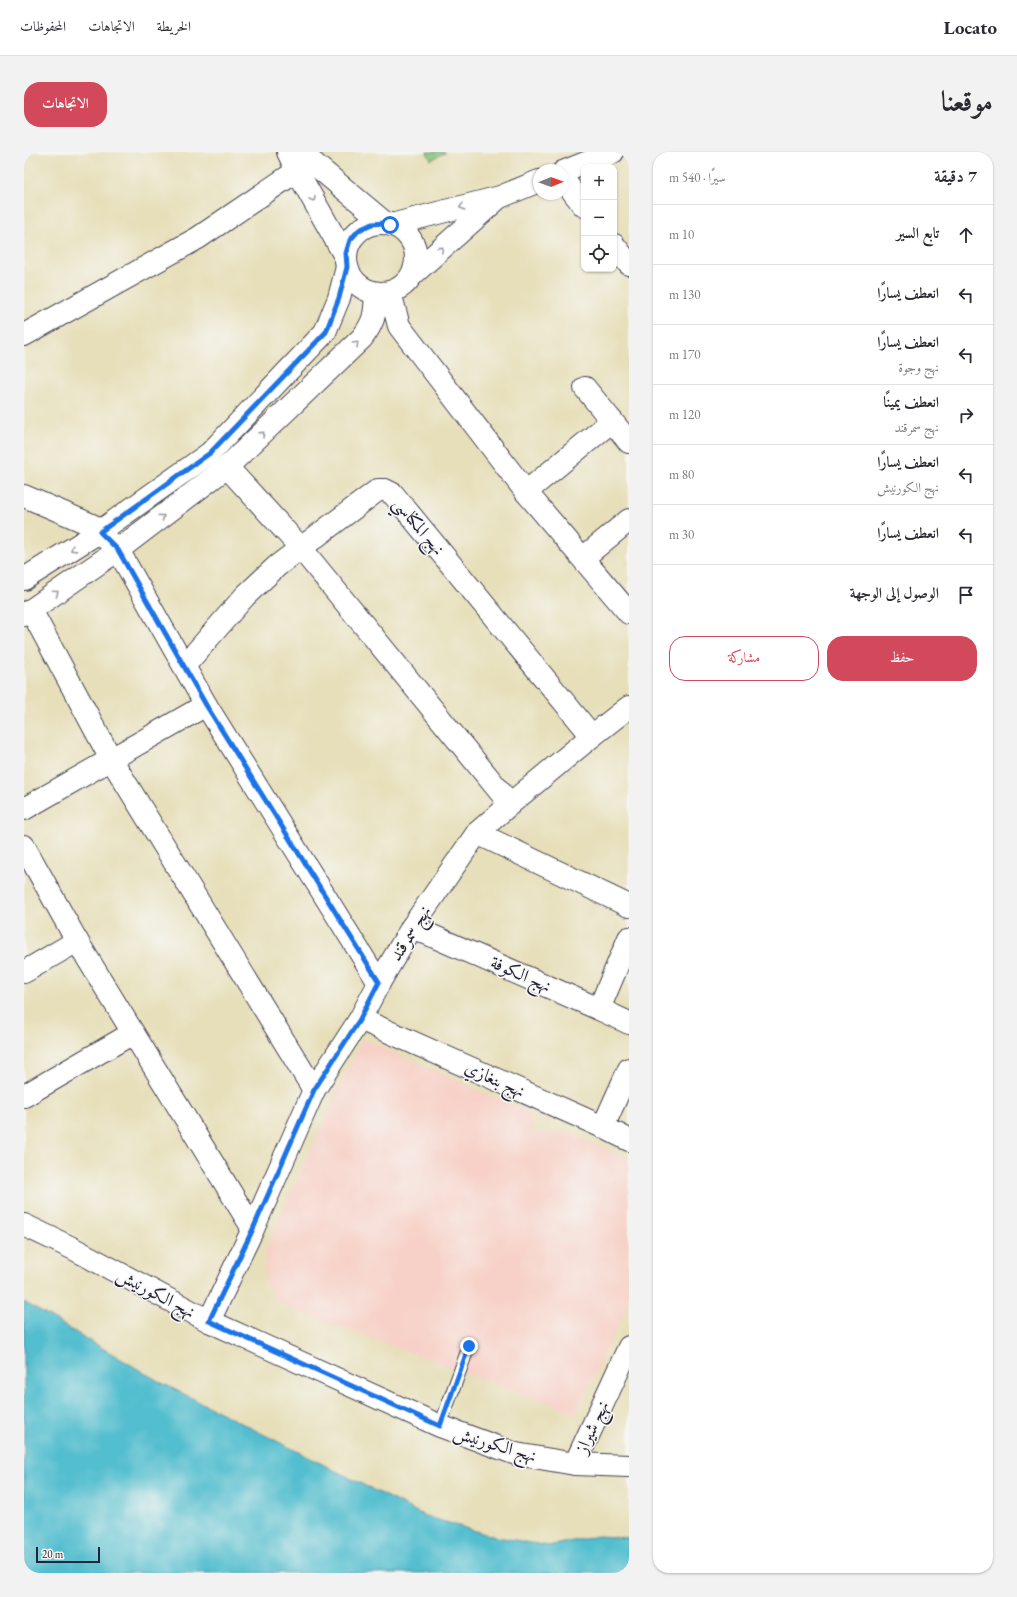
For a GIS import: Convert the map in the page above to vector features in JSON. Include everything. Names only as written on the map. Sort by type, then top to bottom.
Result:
[{"type":"street","points":[[569,170],[613,152]]},
{"type":"street","points":[[299,159],[388,224],[398,227],[409,236],[415,249],[416,262],[412,275]]},
{"type":"street","points":[[299,159],[353,280],[364,288],[383,292],[402,286],[412,275],[500,197]]},
{"type":"street","points":[[24,335],[198,238],[299,159]]},
{"type":"street","points":[[24,579],[100,532],[210,453],[326,332],[339,298],[346,262],[346,253],[350,240],[359,230],[372,224],[388,224],[500,197],[533,183]]},
{"type":"street","points":[[569,187],[581,202]]},
{"type":"street","points":[[617,249],[629,264]]},
{"type":"street","points":[[314,1090],[111,759],[28,612],[118,550],[227,467],[362,338],[370,327],[383,292]]},
{"type":"street","points":[[383,292],[399,326],[526,492],[629,613]]},
{"type":"street","points":[[585,388],[629,442]]},
{"type":"street","points":[[526,492],[612,421]]},
{"type":"street","points":[[227,467],[300,547],[510,804]]},
{"type":"street","name":"نهج المكناسي","points":[[185,665],[245,596],[277,566],[300,547],[378,490],[385,490],[393,494],[592,736]]},
{"type":"street","points":[[24,496],[92,525],[118,550],[185,665],[206,705],[379,982]]},
{"type":"street","points":[[583,558],[629,520]]},
{"type":"street","points":[[24,809],[206,705]]},
{"type":"street","name":"نهج سمرقند","points":[[209,1321],[253,1229],[314,1090],[360,1019],[379,982],[412,926],[477,834],[510,804],[629,707]]},
{"type":"street","points":[[477,834],[629,906]]},
{"type":"street","points":[[27,860],[253,1229]]},
{"type":"street","name":"نهج الكوفة","points":[[412,926],[629,1023]]},
{"type":"street","points":[[599,1009],[629,938]]},
{"type":"street","points":[[24,972],[77,941]]},
{"type":"street","name":"نهج بنغازي","points":[[360,1019],[629,1140]]},
{"type":"street","points":[[24,1096],[133,1033]]},
{"type":"street","points":[[603,1127],[629,1069]]},
{"type":"street","name":"نهج الكورنيش","points":[[24,1225],[72,1248],[209,1321],[440,1426],[516,1454],[575,1464],[629,1466]]},
{"type":"street","name":"نهج شيراز","points":[[575,1464],[629,1347]]},
{"type":"lane","points":[[440,1426],[469,1346]]},
{"type":"shaded area","points":[[362,1038],[528,1112],[535,1134],[566,1131],[629,1160],[629,1303],[576,1413],[288,1308],[275,1300],[266,1285],[264,1253]]},
{"type":"green space","points":[[427,152],[446,152],[431,160]]},
{"type":"water","points":[[24,1302],[160,1382],[425,1516],[492,1536],[548,1546],[598,1536],[629,1538],[629,1573],[24,1573]]},
{"type":"route","points":[[390,225],[385,223],[372,224],[359,230],[350,240],[346,253],[347,267],[339,298],[326,332],[210,453],[100,532],[118,550],[185,665],[206,705],[379,982],[360,1019],[314,1090],[253,1229],[209,1321],[440,1426],[469,1346]]}]
